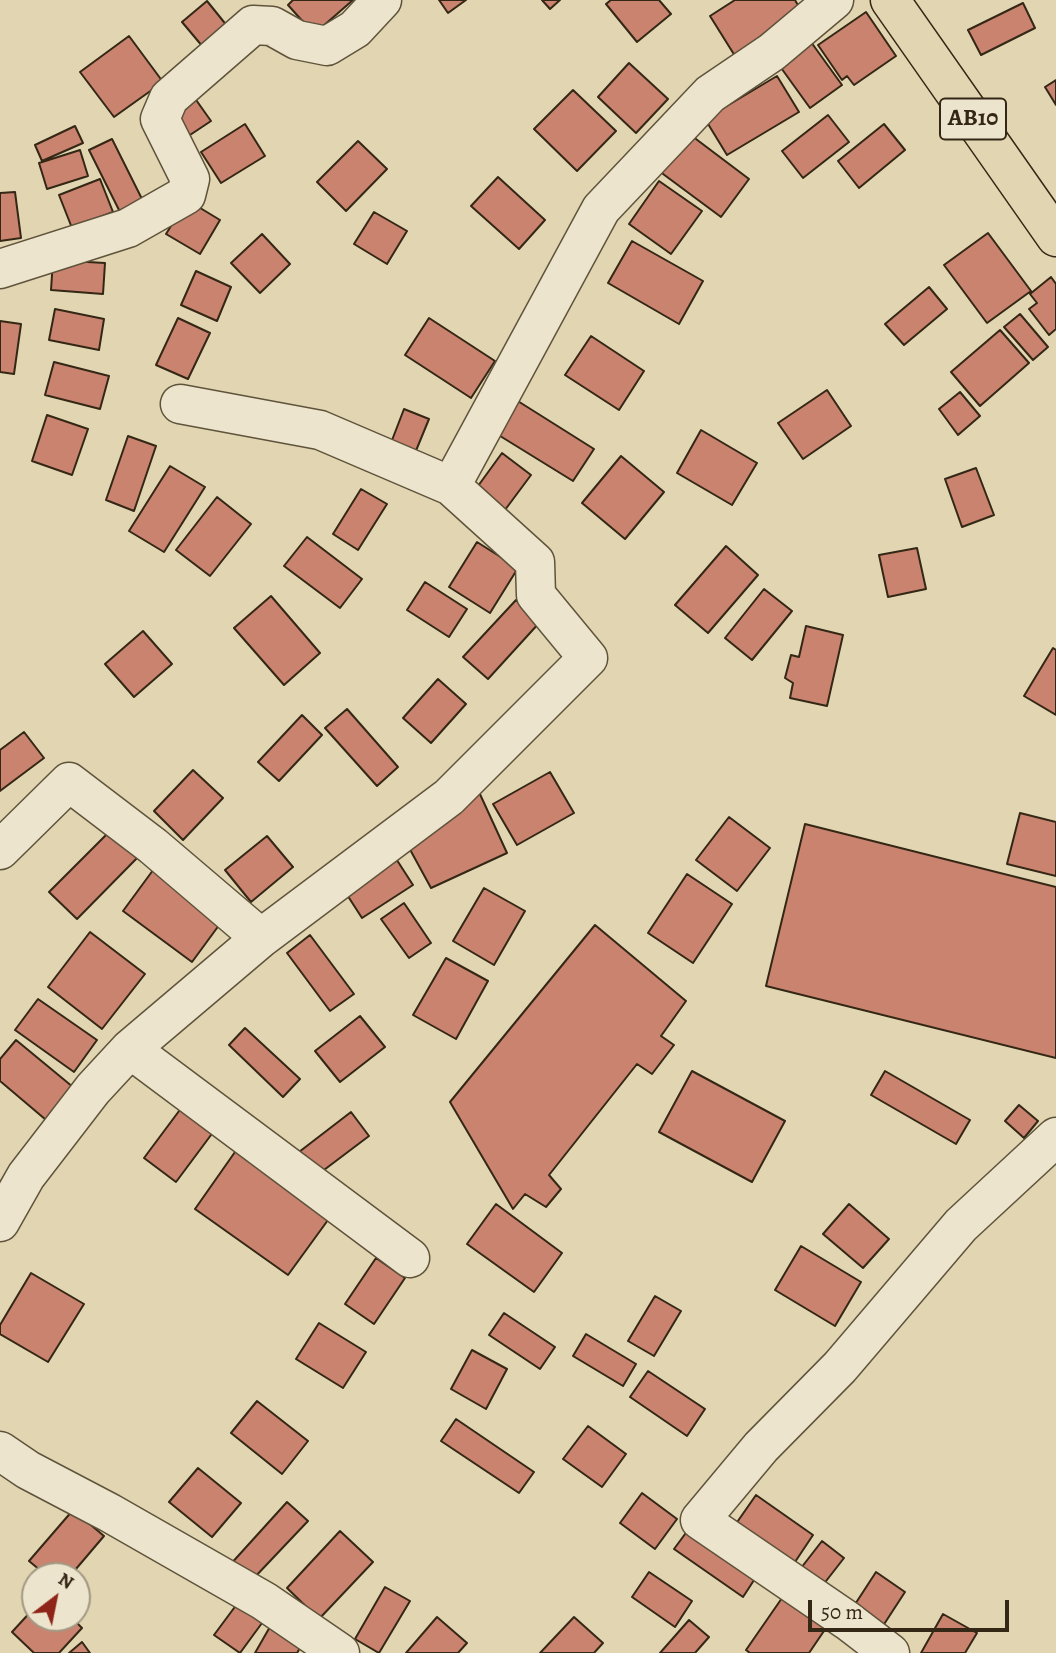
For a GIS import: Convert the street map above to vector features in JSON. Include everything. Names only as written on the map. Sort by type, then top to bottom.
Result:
[{"type":"main road","name":"AB10","points":[[890,0],[1056,237]]},
{"type":"street","points":[[0,269],[128,228],[186,195],[190,179],[160,119],[169,97],[253,25],[272,26],[297,40],[327,46],[355,29],[382,0]]},
{"type":"street","points":[[451,486],[601,209],[710,94],[772,52],[834,0]]},
{"type":"street","points":[[0,1220],[26,1176],[93,1089],[130,1049],[261,938],[449,797],[588,658],[536,595],[535,562],[451,486],[320,430],[180,404]]},
{"type":"street","points":[[0,850],[69,782],[153,846],[261,938]]},
{"type":"street","points":[[130,1049],[410,1258]]},
{"type":"street","points":[[890,1653],[848,1621],[699,1520],[761,1447],[840,1367],[961,1225],[1056,1137]]},
{"type":"street","points":[[0,1451],[28,1470],[110,1513],[264,1601],[340,1653]]},
{"type":"building","points":[[293,0],[353,0],[314,34],[288,5]]},
{"type":"building","points":[[439,0],[466,0],[448,13]]},
{"type":"building","points":[[542,0],[560,0],[550,9]]},
{"type":"building","points":[[611,0],[659,0],[671,14],[637,42],[606,4]]},
{"type":"building","points":[[735,0],[795,0],[799,7],[735,56],[710,16]]},
{"type":"building","points":[[207,1],[228,27],[203,47],[182,22]]},
{"type":"building","points":[[1023,3],[1035,28],[981,55],[968,30]]},
{"type":"building","points":[[866,12],[896,56],[854,85],[847,76],[842,80],[818,45]]},
{"type":"building","points":[[129,36],[163,82],[114,117],[80,72]]},
{"type":"building","points":[[811,42],[842,85],[810,108],[779,65]]},
{"type":"building","points":[[629,63],[668,99],[636,133],[598,97]]},
{"type":"building","points":[[777,76],[799,112],[727,155],[705,119]]},
{"type":"building","points":[[1056,80],[1056,105],[1045,87]]},
{"type":"building","points":[[573,90],[616,131],[577,171],[534,129]]},
{"type":"building","points":[[194,97],[211,121],[187,137],[170,114]]},
{"type":"building","points":[[828,115],[849,142],[803,178],[782,151]]},
{"type":"building","points":[[245,124],[265,156],[221,183],[201,152]]},
{"type":"building","points":[[884,124],[905,150],[859,188],[838,161]]},
{"type":"building","points":[[75,126],[83,143],[42,161],[35,145]]},
{"type":"building","points":[[688,133],[749,179],[721,217],[659,171]]},
{"type":"building","points":[[112,139],[143,201],[120,212],[89,150]]},
{"type":"building","points":[[358,141],[387,169],[346,211],[317,182]]},
{"type":"building","points":[[80,150],[88,176],[47,189],[39,163]]},
{"type":"building","points":[[498,177],[545,220],[519,249],[471,206]]},
{"type":"building","points":[[100,179],[113,212],[72,228],[59,195]]},
{"type":"building","points":[[659,181],[702,211],[671,254],[629,224]]},
{"type":"building","points":[[15,192],[21,238],[0,241],[0,193]]},
{"type":"building","points":[[187,200],[220,220],[200,254],[166,234]]},
{"type":"building","points":[[374,212],[407,231],[387,264],[354,244]]},
{"type":"building","points":[[988,233],[1031,291],[987,323],[944,265]]},
{"type":"building","points":[[262,234],[290,264],[260,293],[231,263]]},
{"type":"building","points":[[632,241],[703,281],[679,324],[608,283]]},
{"type":"building","points":[[53,260],[105,263],[103,294],[51,290]]},
{"type":"building","points":[[196,271],[231,287],[217,321],[181,305]]},
{"type":"building","points":[[1051,277],[1056,284],[1056,329],[1049,335],[1029,309],[1037,303],[1030,294]]},
{"type":"building","points":[[929,287],[947,309],[904,345],[885,324]]},
{"type":"building","points":[[55,309],[104,319],[99,350],[49,340]]},
{"type":"building","points":[[1020,314],[1048,347],[1033,360],[1004,327]]},
{"type":"building","points":[[178,318],[210,333],[188,379],[156,365]]},
{"type":"building","points":[[429,318],[495,361],[471,398],[405,355]]},
{"type":"building","points":[[0,321],[21,324],[14,374],[0,372]]},
{"type":"building","points":[[1000,330],[1029,363],[980,406],[951,372]]},
{"type":"building","points":[[591,336],[644,371],[619,410],[565,375]]},
{"type":"building","points":[[54,362],[109,376],[100,409],[45,395]]},
{"type":"building","points":[[827,390],[851,426],[803,459],[778,423]]},
{"type":"building","points":[[960,392],[980,416],[958,435],[939,409]]},
{"type":"building","points":[[513,398],[594,449],[573,481],[492,431]]},
{"type":"building","points":[[404,409],[429,419],[413,458],[389,448]]},
{"type":"building","points":[[47,415],[88,429],[72,475],[32,461]]},
{"type":"building","points":[[701,430],[757,463],[732,505],[677,473]]},
{"type":"building","points":[[128,436],[156,446],[134,511],[106,500]]},
{"type":"building","points":[[502,453],[531,475],[499,518],[470,497]]},
{"type":"building","points":[[621,456],[664,492],[625,539],[582,503]]},
{"type":"building","points":[[170,466],[205,487],[164,552],[129,531]]},
{"type":"building","points":[[976,468],[994,515],[962,527],[945,479]]},
{"type":"building","points":[[361,489],[387,504],[358,550],[333,534]]},
{"type":"building","points":[[217,497],[251,524],[210,576],[176,550]]},
{"type":"building","points":[[307,537],[362,579],[340,608],[284,566]]},
{"type":"building","points":[[477,542],[518,568],[490,613],[449,587]]},
{"type":"building","points":[[726,546],[758,575],[708,633],[675,605]]},
{"type":"building","points":[[917,548],[926,589],[888,597],[879,555]]},
{"type":"building","points":[[425,582],[467,609],[449,637],[407,610]]},
{"type":"building","points":[[764,589],[792,611],[752,660],[725,638]]},
{"type":"building","points":[[271,596],[320,653],[284,685],[234,628]]},
{"type":"building","points":[[516,600],[540,622],[488,679],[463,657]]},
{"type":"building","points":[[806,626],[843,635],[827,706],[790,698],[793,683],[785,678],[791,655],[799,657]]},
{"type":"building","points":[[143,631],[172,664],[134,697],[105,664]]},
{"type":"building","points":[[1053,648],[1056,650],[1056,715],[1024,696]]},
{"type":"building","points":[[438,679],[466,704],[431,743],[403,718]]},
{"type":"building","points":[[347,709],[398,767],[377,786],[325,728]]},
{"type":"building","points":[[302,715],[322,735],[279,781],[258,762]]},
{"type":"building","points":[[24,732],[44,758],[0,791],[0,750]]},
{"type":"building","points":[[193,770],[223,798],[183,840],[154,811]]},
{"type":"building","points":[[550,772],[574,813],[517,845],[493,804]]},
{"type":"building","points":[[479,792],[507,853],[431,888],[407,844]]},
{"type":"building","points":[[1020,813],[1056,822],[1056,876],[1007,864]]},
{"type":"building","points":[[729,817],[770,848],[737,891],[696,860]]},
{"type":"building","points":[[805,824],[1056,887],[1056,1058],[766,986]]},
{"type":"building","points":[[115,826],[142,853],[77,919],[49,892]]},
{"type":"building","points":[[267,836],[293,867],[251,902],[225,870]]},
{"type":"building","points":[[393,854],[413,885],[362,918],[342,887]]},
{"type":"building","points":[[159,862],[228,913],[192,962],[123,911]]},
{"type":"building","points":[[687,874],[732,904],[693,963],[648,933]]},
{"type":"building","points":[[484,888],[525,911],[494,965],[453,941]]},
{"type":"building","points":[[404,903],[431,943],[409,958],[381,919]]},
{"type":"building","points":[[595,925],[686,1001],[661,1036],[674,1045],[652,1074],[637,1064],[549,1175],[561,1189],[546,1207],[525,1194],[513,1209],[450,1102]]},
{"type":"building","points":[[90,932],[145,974],[102,1029],[48,987]]},
{"type":"building","points":[[310,935],[354,994],[330,1011],[287,953]]},
{"type":"building","points":[[446,958],[488,981],[456,1039],[413,1015]]},
{"type":"building","points":[[38,999],[97,1040],[74,1072],[15,1030]]},
{"type":"building","points":[[360,1016],[385,1047],[340,1082],[315,1051]]},
{"type":"building","points":[[245,1028],[300,1079],[283,1097],[229,1045]]},
{"type":"building","points":[[16,1040],[79,1092],[52,1125],[0,1081],[0,1059]]},
{"type":"building","points":[[692,1071],[785,1121],[752,1182],[659,1132]]},
{"type":"building","points":[[885,1071],[970,1120],[956,1144],[871,1095]]},
{"type":"building","points":[[1019,1105],[1038,1121],[1024,1138],[1005,1121]]},
{"type":"building","points":[[182,1107],[214,1131],[176,1182],[144,1158]]},
{"type":"building","points":[[351,1112],[369,1136],[316,1176],[299,1152]]},
{"type":"building","points":[[242,1142],[336,1209],[288,1275],[195,1209]]},
{"type":"building","points":[[496,1204],[562,1253],[534,1292],[467,1244]]},
{"type":"building","points":[[849,1204],[889,1239],[863,1268],[823,1234]]},
{"type":"building","points":[[801,1246],[861,1282],[835,1326],[775,1290]]},
{"type":"building","points":[[376,1258],[405,1278],[374,1324],[345,1304]]},
{"type":"building","points":[[31,1273],[84,1304],[48,1362],[0,1334],[0,1325]]},
{"type":"building","points":[[655,1296],[681,1311],[654,1356],[628,1341]]},
{"type":"building","points":[[504,1313],[555,1347],[540,1369],[489,1335]]},
{"type":"building","points":[[319,1323],[366,1352],[343,1388],[296,1359]]},
{"type":"building","points":[[586,1334],[636,1364],[623,1386],[573,1356]]},
{"type":"building","points":[[472,1350],[507,1369],[486,1409],[451,1389]]},
{"type":"building","points":[[648,1371],[705,1409],[687,1436],[630,1397]]},
{"type":"building","points":[[257,1401],[308,1441],[282,1474],[231,1433]]},
{"type":"building","points":[[456,1419],[534,1472],[519,1493],[441,1441]]},
{"type":"building","points":[[588,1426],[626,1454],[602,1487],[563,1459]]},
{"type":"building","points":[[198,1468],[241,1503],[212,1537],[169,1502]]},
{"type":"building","points":[[642,1493],[677,1519],[655,1549],[620,1523]]},
{"type":"building","points":[[756,1495],[813,1535],[791,1568],[733,1528]]},
{"type":"building","points":[[287,1502],[308,1521],[253,1579],[229,1566]]},
{"type":"building","points":[[73,1510],[104,1536],[82,1562],[29,1561]]},
{"type":"building","points":[[691,1526],[758,1574],[743,1597],[674,1549]]},
{"type":"building","points":[[340,1531],[373,1562],[319,1619],[287,1588]]},
{"type":"building","points":[[822,1541],[844,1558],[816,1594],[794,1577]]},
{"type":"building","points":[[649,1572],[692,1601],[675,1627],[632,1597]]},
{"type":"building","points":[[876,1572],[905,1592],[879,1632],[850,1612]]},
{"type":"building","points":[[385,1587],[410,1601],[379,1653],[355,1639]]},
{"type":"building","points":[[782,1598],[826,1628],[809,1653],[750,1653],[746,1650]]},
{"type":"building","points":[[237,1604],[262,1623],[240,1653],[214,1635]]},
{"type":"building","points":[[943,1614],[977,1633],[965,1653],[921,1653]]},
{"type":"building","points":[[437,1617],[467,1643],[458,1653],[406,1653]]},
{"type":"building","points":[[574,1617],[603,1643],[594,1653],[540,1653]]},
{"type":"building","points":[[689,1620],[709,1637],[695,1653],[660,1653]]},
{"type":"building","points":[[21,1622],[21,1632],[78,1632],[59,1653],[34,1653],[12,1632]]},
{"type":"building","points":[[271,1625],[303,1643],[297,1653],[255,1653]]},
{"type":"building","points":[[82,1642],[90,1653],[69,1653]]}]
